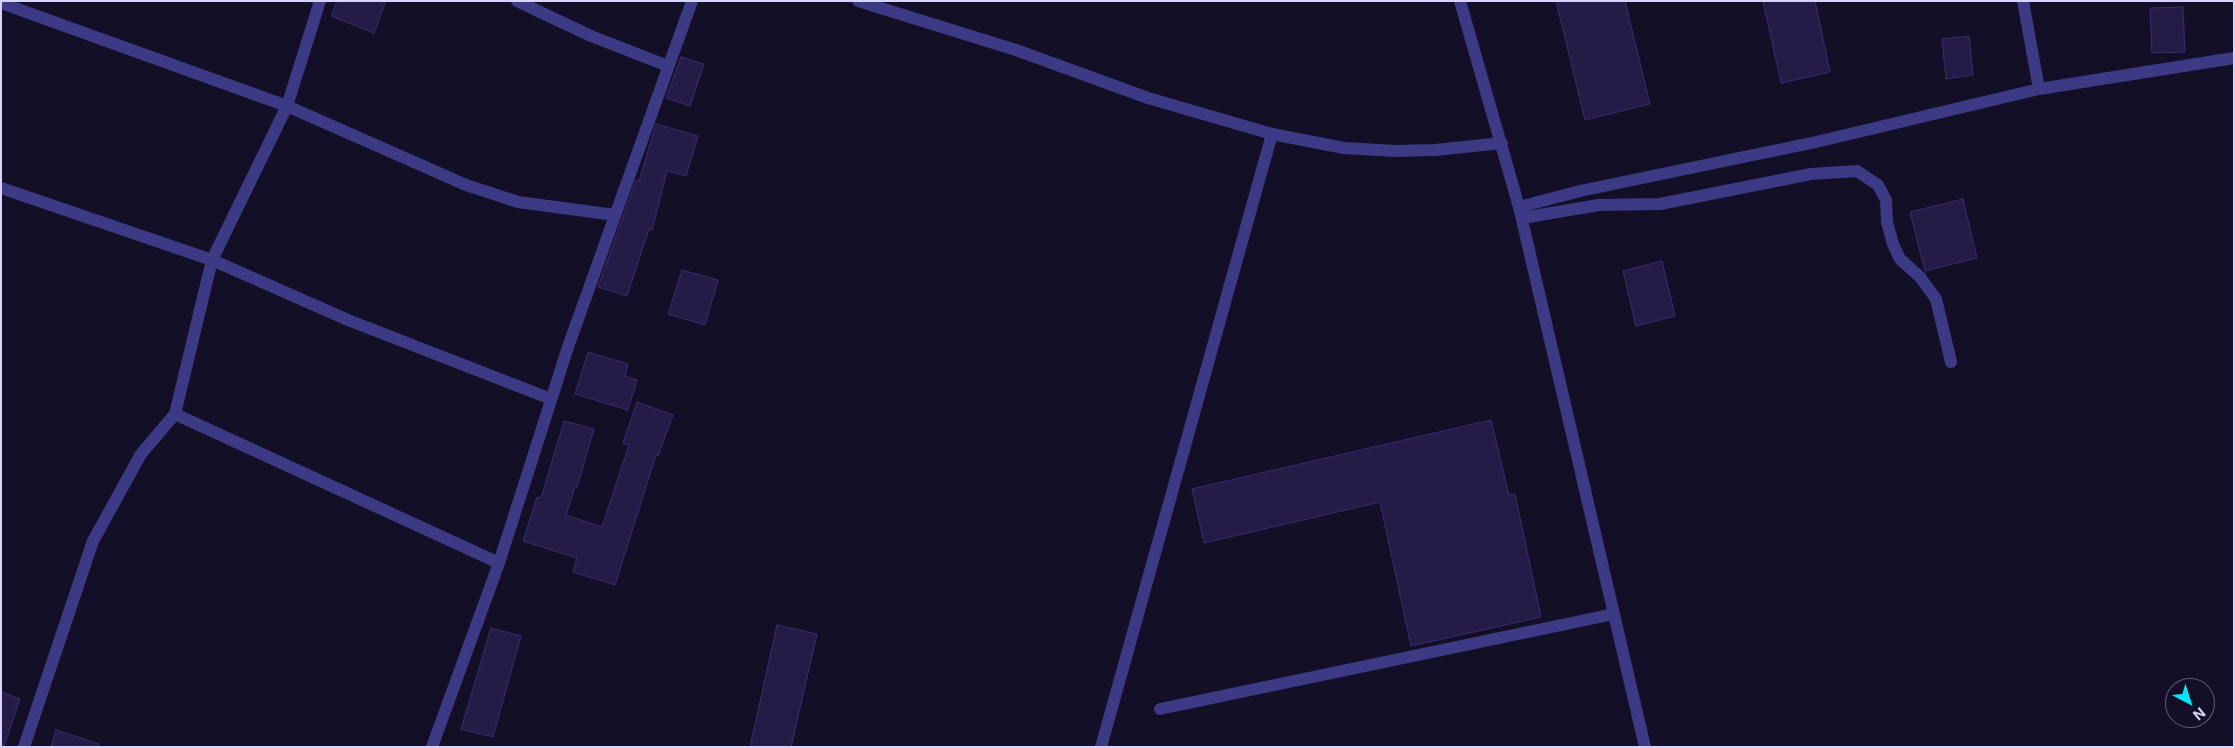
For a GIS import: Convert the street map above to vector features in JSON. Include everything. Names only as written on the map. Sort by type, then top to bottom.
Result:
[{"type":"street","points":[[24,747],[94,541],[141,454],[175,414],[212,260],[287,106],[320,1]]},
{"type":"street","points":[[517,1],[591,36],[668,66]]},
{"type":"street","points":[[432,747],[498,563],[551,399],[614,215],[692,1]]},
{"type":"street","points":[[858,1],[1016,50],[1148,98],[1272,134],[1344,148],[1394,151],[1435,150],[1502,144]]},
{"type":"street","points":[[1460,1],[1520,213],[1645,747]]},
{"type":"street","points":[[2023,1],[2039,89]]},
{"type":"street","points":[[1,3],[287,106],[466,186],[518,202],[614,215]]},
{"type":"street","points":[[1520,213],[1580,191],[1816,142],[2039,89],[2234,58]]},
{"type":"street","points":[[1101,747],[1272,134]]},
{"type":"street","points":[[1520,213],[1599,205],[1660,204],[1812,174],[1858,172],[1878,184],[1886,200],[1891,237],[1900,259],[1920,277],[1936,299],[1951,362]]},
{"type":"street","points":[[1,188],[212,260],[348,320],[551,399]]},
{"type":"street","points":[[175,414],[498,563]]},
{"type":"street","points":[[1160,709],[1614,614]]},
{"type":"building","points":[[337,1],[386,1],[374,33],[331,16]]},
{"type":"building","points":[[1556,1],[1625,1],[1650,104],[1585,120]]},
{"type":"building","points":[[1763,1],[1815,1],[1830,72],[1781,83]]},
{"type":"building","points":[[2183,7],[2185,52],[2152,53],[2150,8]]},
{"type":"building","points":[[1969,36],[1973,75],[1946,79],[1942,39]]},
{"type":"building","points":[[681,57],[704,64],[690,106],[666,98]]},
{"type":"building","points":[[656,124],[698,136],[686,176],[667,171],[652,230],[649,229],[627,296],[598,287],[636,180],[639,181]]},
{"type":"building","points":[[1963,199],[1977,258],[1925,271],[1910,212]]},
{"type":"building","points":[[1662,261],[1675,316],[1636,326],[1623,271]]},
{"type":"building","points":[[682,270],[718,280],[705,325],[668,314]]},
{"type":"building","points":[[588,352],[628,364],[625,376],[637,380],[628,410],[575,394]]},
{"type":"building","points":[[637,402],[673,415],[658,456],[656,455],[615,585],[573,572],[577,558],[523,541],[537,497],[541,498],[564,421],[594,429],[577,487],[575,487],[566,515],[602,527],[629,445],[623,443]]},
{"type":"building","points":[[1491,420],[1509,495],[1515,494],[1541,617],[1411,646],[1380,502],[1204,543],[1192,489]]},
{"type":"building","points":[[777,625],[817,634],[791,747],[750,747]]},
{"type":"building","points":[[491,628],[521,636],[493,737],[461,729]]},
{"type":"building","points":[[1,692],[20,699],[4,746],[1,746]]},
{"type":"building","points":[[56,730],[99,744],[99,747],[51,747]]}]
